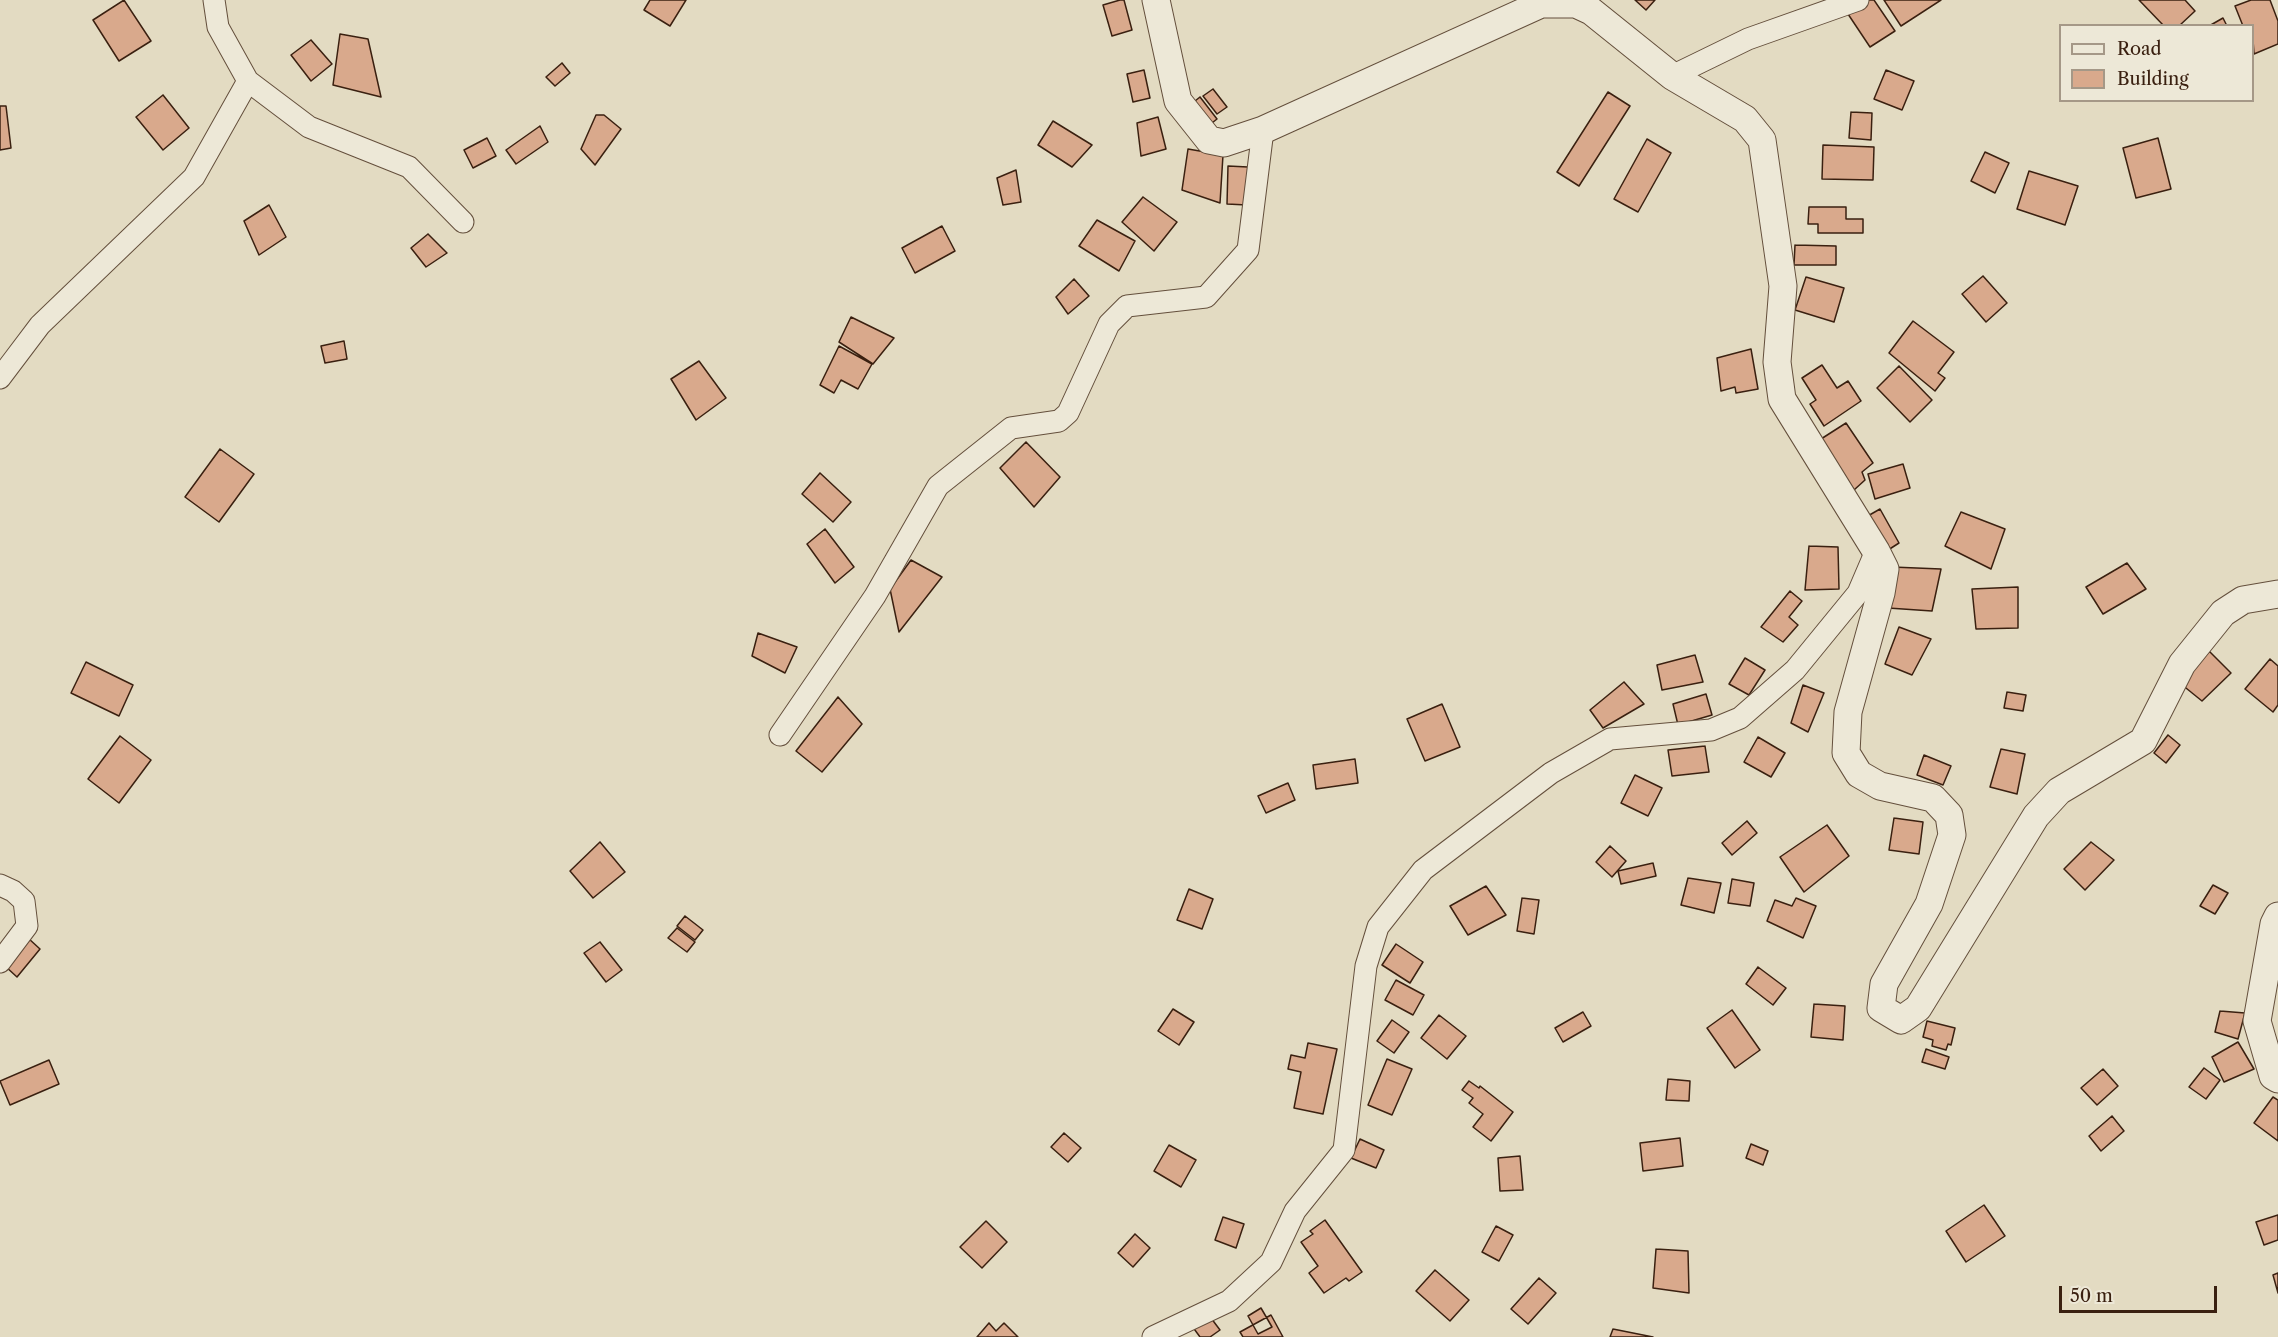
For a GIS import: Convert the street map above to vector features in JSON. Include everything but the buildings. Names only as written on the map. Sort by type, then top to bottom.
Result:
[{"type":"street","points":[[214,0],[218,27],[248,81],[309,127],[409,167],[463,222]]},
{"type":"street","points":[[1156,0],[1178,101],[1209,140],[1224,142],[1263,130],[1541,4],[1576,4],[1591,11],[1672,76],[1745,119],[1762,140],[1783,286],[1777,362],[1782,399],[1885,569],[1881,593],[1848,712],[1846,753],[1859,774],[1880,786],[1933,798],[1949,815],[1952,835],[1929,904],[1884,984],[1881,1008],[1901,1020],[1918,1008],[2036,816],[2059,791],[2143,741],[2182,664],[2223,613],[2243,600],[2278,594]]},
{"type":"street","points":[[1672,76],[1748,39],[1858,0]]},
{"type":"street","points":[[0,378],[40,325],[194,177],[248,81]]},
{"type":"street","points":[[780,735],[875,596],[938,486],[1011,428],[1059,421],[1068,413],[1109,324],[1127,306],[1206,297],[1248,250],[1263,130]]},
{"type":"street","points":[[1153,1337],[1229,1301],[1271,1262],[1295,1211],[1344,1150],[1366,966],[1378,927],[1423,870],[1551,773],[1610,739],[1711,730],[1740,718],[1795,670],[1851,602],[1858,593],[1876,551]]},
{"type":"street","points":[[0,885],[13,891],[24,901],[27,926],[0,962]]},
{"type":"street","points":[[2278,916],[2274,924],[2257,1021],[2272,1076],[2278,1079]]}]
